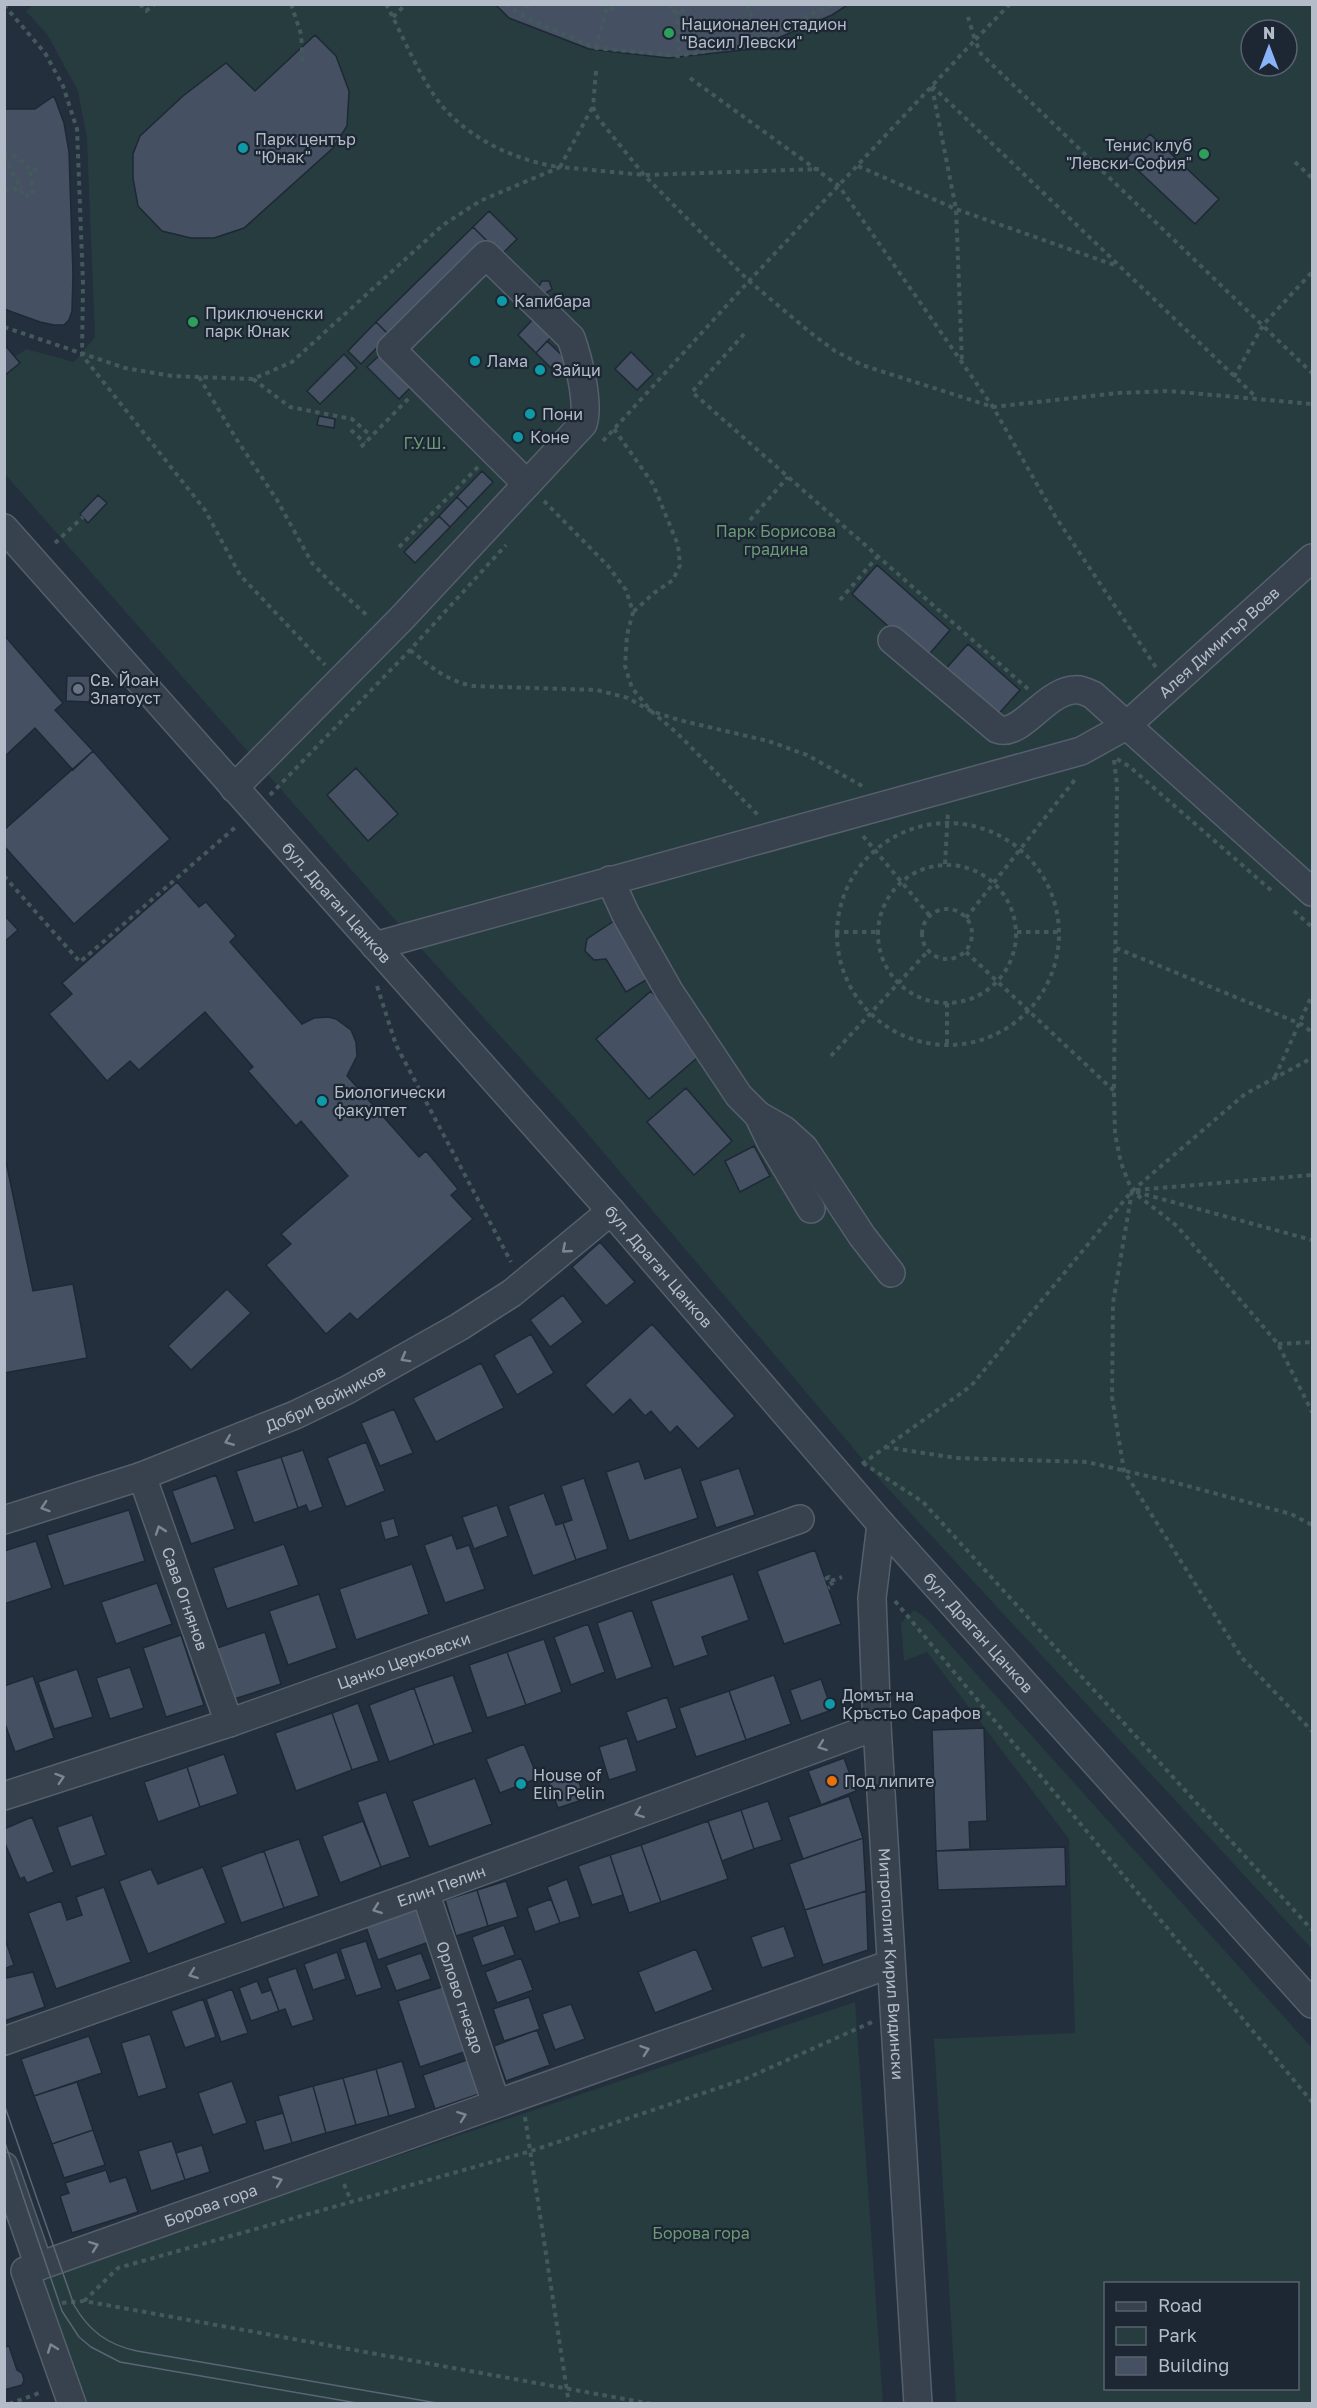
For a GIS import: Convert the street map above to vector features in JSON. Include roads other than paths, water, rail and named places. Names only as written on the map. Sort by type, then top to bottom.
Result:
[{"type":"street","points":[[234,788],[388,633],[536,493],[583,424],[587,413],[571,338],[486,255],[391,349],[536,493]]},
{"type":"street","name":"бул. Драган Цанков","points":[[4,528],[611,1211],[881,1524],[1312,2004]]},
{"type":"street","name":"Алея Димитър Воев","points":[[375,946],[1116,741],[1170,687],[1312,558]]},
{"type":"street","points":[[892,640],[997,729],[1004,732],[1012,730],[1062,692],[1080,690],[1093,695],[1116,741],[1312,892]]},
{"type":"street","points":[[610,880],[626,915],[669,991],[739,1096],[758,1115],[784,1130],[804,1148],[862,1236],[891,1273]]},
{"type":"street","points":[[758,1115],[771,1142],[811,1209]]},
{"type":"street","name":"Добри Войников","points":[[4,1520],[142,1476],[295,1415],[346,1390],[459,1327],[523,1284],[611,1211]]},
{"type":"street","name":"Сава Огнянов","points":[[142,1476],[229,1723]]},
{"type":"street","name":"Цанко Церковски","points":[[4,1796],[229,1723],[800,1519]]},
{"type":"street","name":"Митрополит Кирил Видински","points":[[881,1524],[872,1598],[877,1726],[918,2403]]},
{"type":"street","name":"Елин Пелин","points":[[4,2041],[425,1892],[877,1726]]},
{"type":"street","name":"Орлово гнездо","points":[[425,1892],[496,2103]]},
{"type":"street","name":"Борова гора","points":[[39,2266],[891,1964]]},
{"type":"street","points":[[4,2166],[39,2266],[25,2271],[72,2403]]},
{"type":"tram line","points":[[4,2104],[74,2305],[100,2336],[117,2345],[137,2351],[443,2404]]},
{"type":"tram line","points":[[4,2140],[62,2311],[79,2337],[91,2347],[120,2362],[363,2404]]},
{"type":"place","name":"Национален стадион \"Васил Левски\"","points":[[669,33]]},
{"type":"place","name":"Парк център \"Юнак\"","points":[[243,148]]},
{"type":"place","name":"Тенис клуб \"Левски-София\"","points":[[1204,154]]},
{"type":"place","name":"Капибара","points":[[502,301]]},
{"type":"place","name":"Приключенски парк Юнак","points":[[193,322]]},
{"type":"place","name":"Лама","points":[[475,361]]},
{"type":"place","name":"Зайци","points":[[540,370]]},
{"type":"place","name":"Пони","points":[[530,414]]},
{"type":"place","name":"Коне","points":[[518,437]]},
{"type":"place","name":"Св. Йоан Златоуст","points":[[78,689]]},
{"type":"place","name":"Биологически факултет","points":[[322,1101]]},
{"type":"place","name":"Домът на Кръстьо Сарафов","points":[[830,1704]]},
{"type":"place","name":"Под липите","points":[[832,1781]]},
{"type":"place","name":"House of Elin Pelin","points":[[521,1784]]},
{"type":"park label","name":"Г.У.Ш.","points":[[425,443]]},
{"type":"park label","name":"Парк Борисова градина","points":[[776,540]]}]
